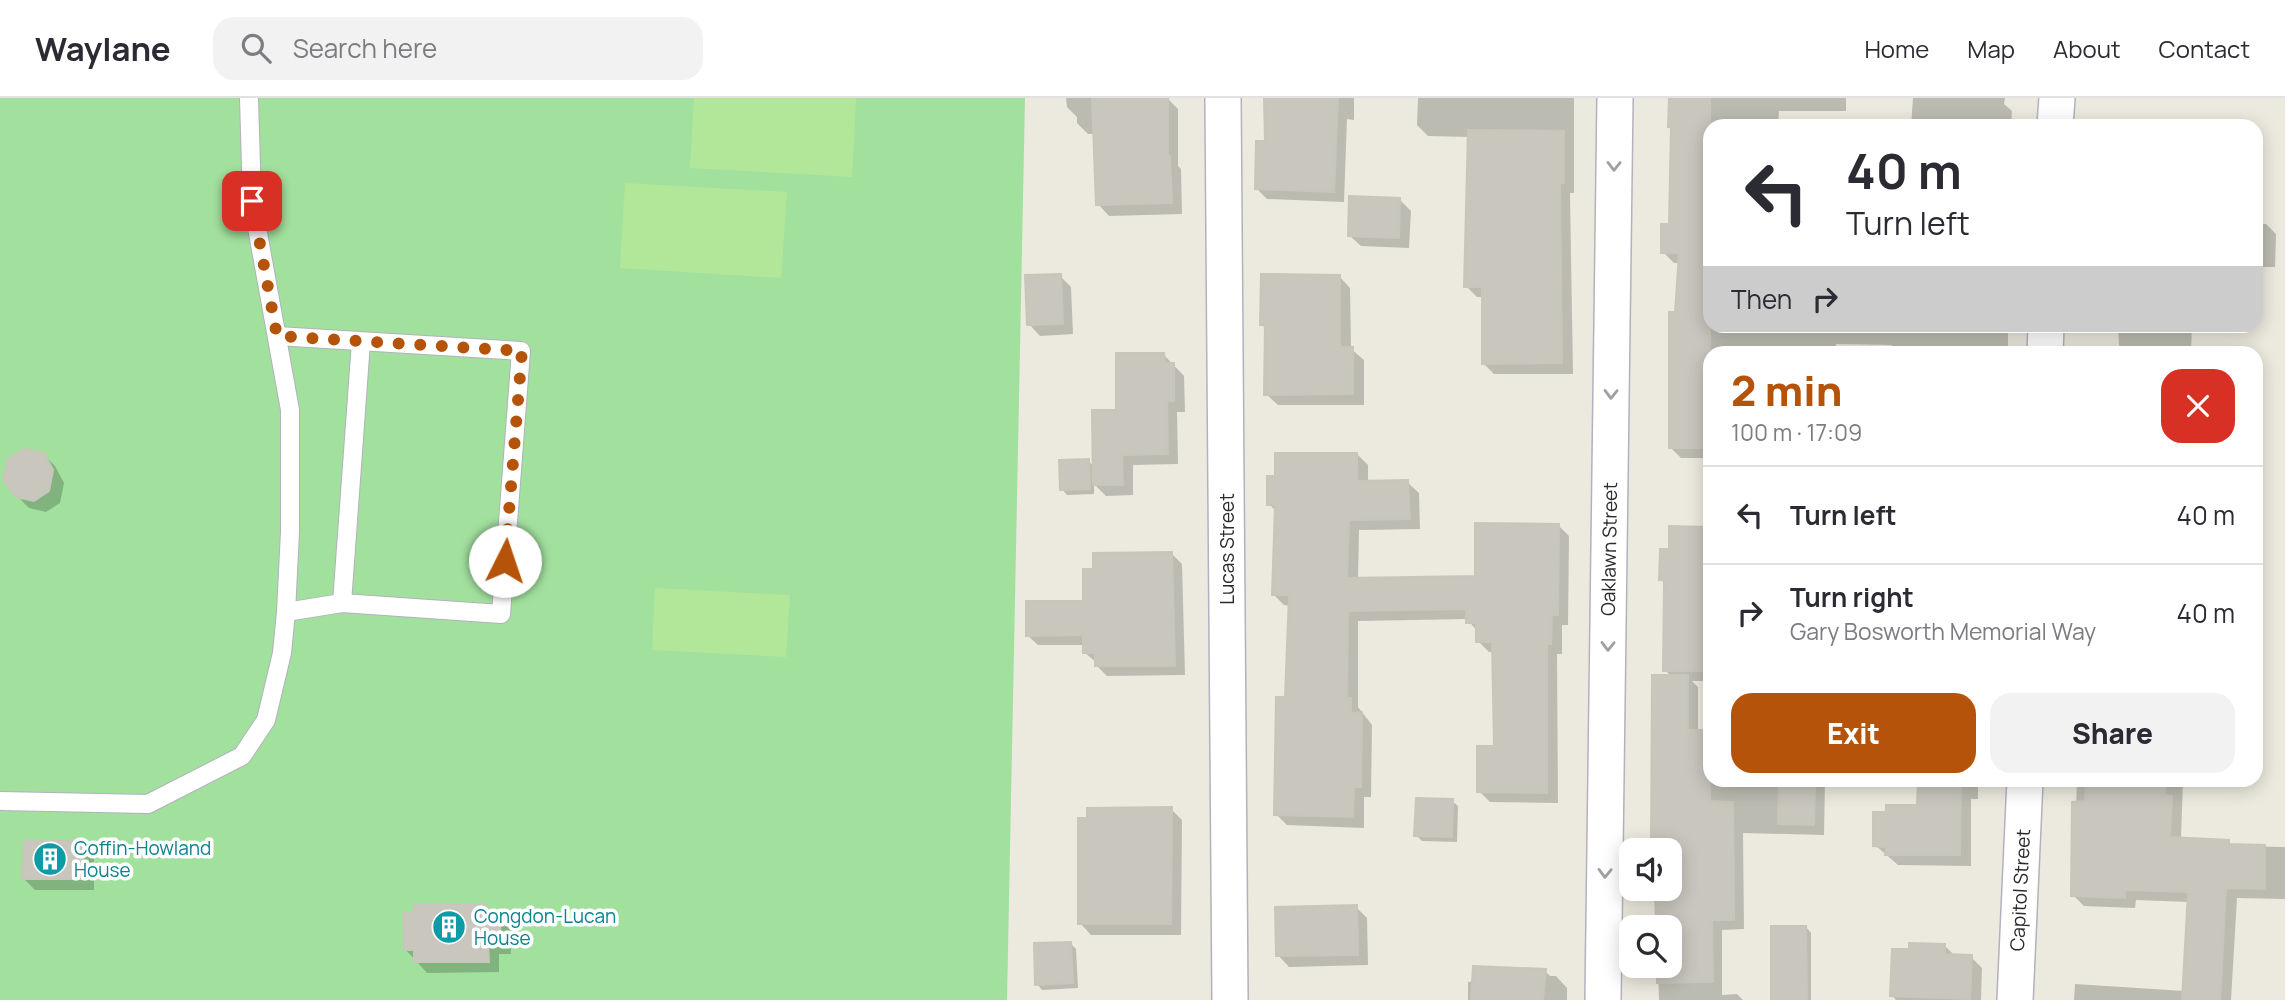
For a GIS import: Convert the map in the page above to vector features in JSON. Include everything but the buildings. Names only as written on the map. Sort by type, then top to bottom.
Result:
[{"type":"street","name":"Lucas Street","points":[[1223,98],[1230,1000]]},
{"type":"street","name":"Oaklawn Street","points":[[1603,1000],[1615,98]]},
{"type":"street","points":[[2056,119],[2057,98]]},
{"type":"street","name":"Capitol Street","points":[[2015,1000],[2025,787]]},
{"type":"lane","points":[[0,800],[148,804],[242,756],[266,720],[282,653],[286,612],[290,532],[290,410],[252,201],[249,98]]},
{"type":"lane","points":[[277,336],[522,351],[501,614],[342,603],[286,612]]},
{"type":"lane","points":[[342,603],[361,342]]},
{"type":"green space","points":[[0,98],[1025,98],[1007,1000],[0,1000]]},
{"type":"green space","points":[[694,98],[856,98],[852,177],[690,168]]},
{"type":"green space","points":[[625,183],[787,192],[781,278],[620,268]]},
{"type":"green space","points":[[655,588],[790,595],[786,657],[652,650]]},
{"type":"place","name":"Coffin-Howland House","points":[[50,859]]},
{"type":"place","name":"Congdon-Lucan House","points":[[449,927]]},
{"type":"route","points":[[252,201],[277,336],[522,351],[505,561]]}]
